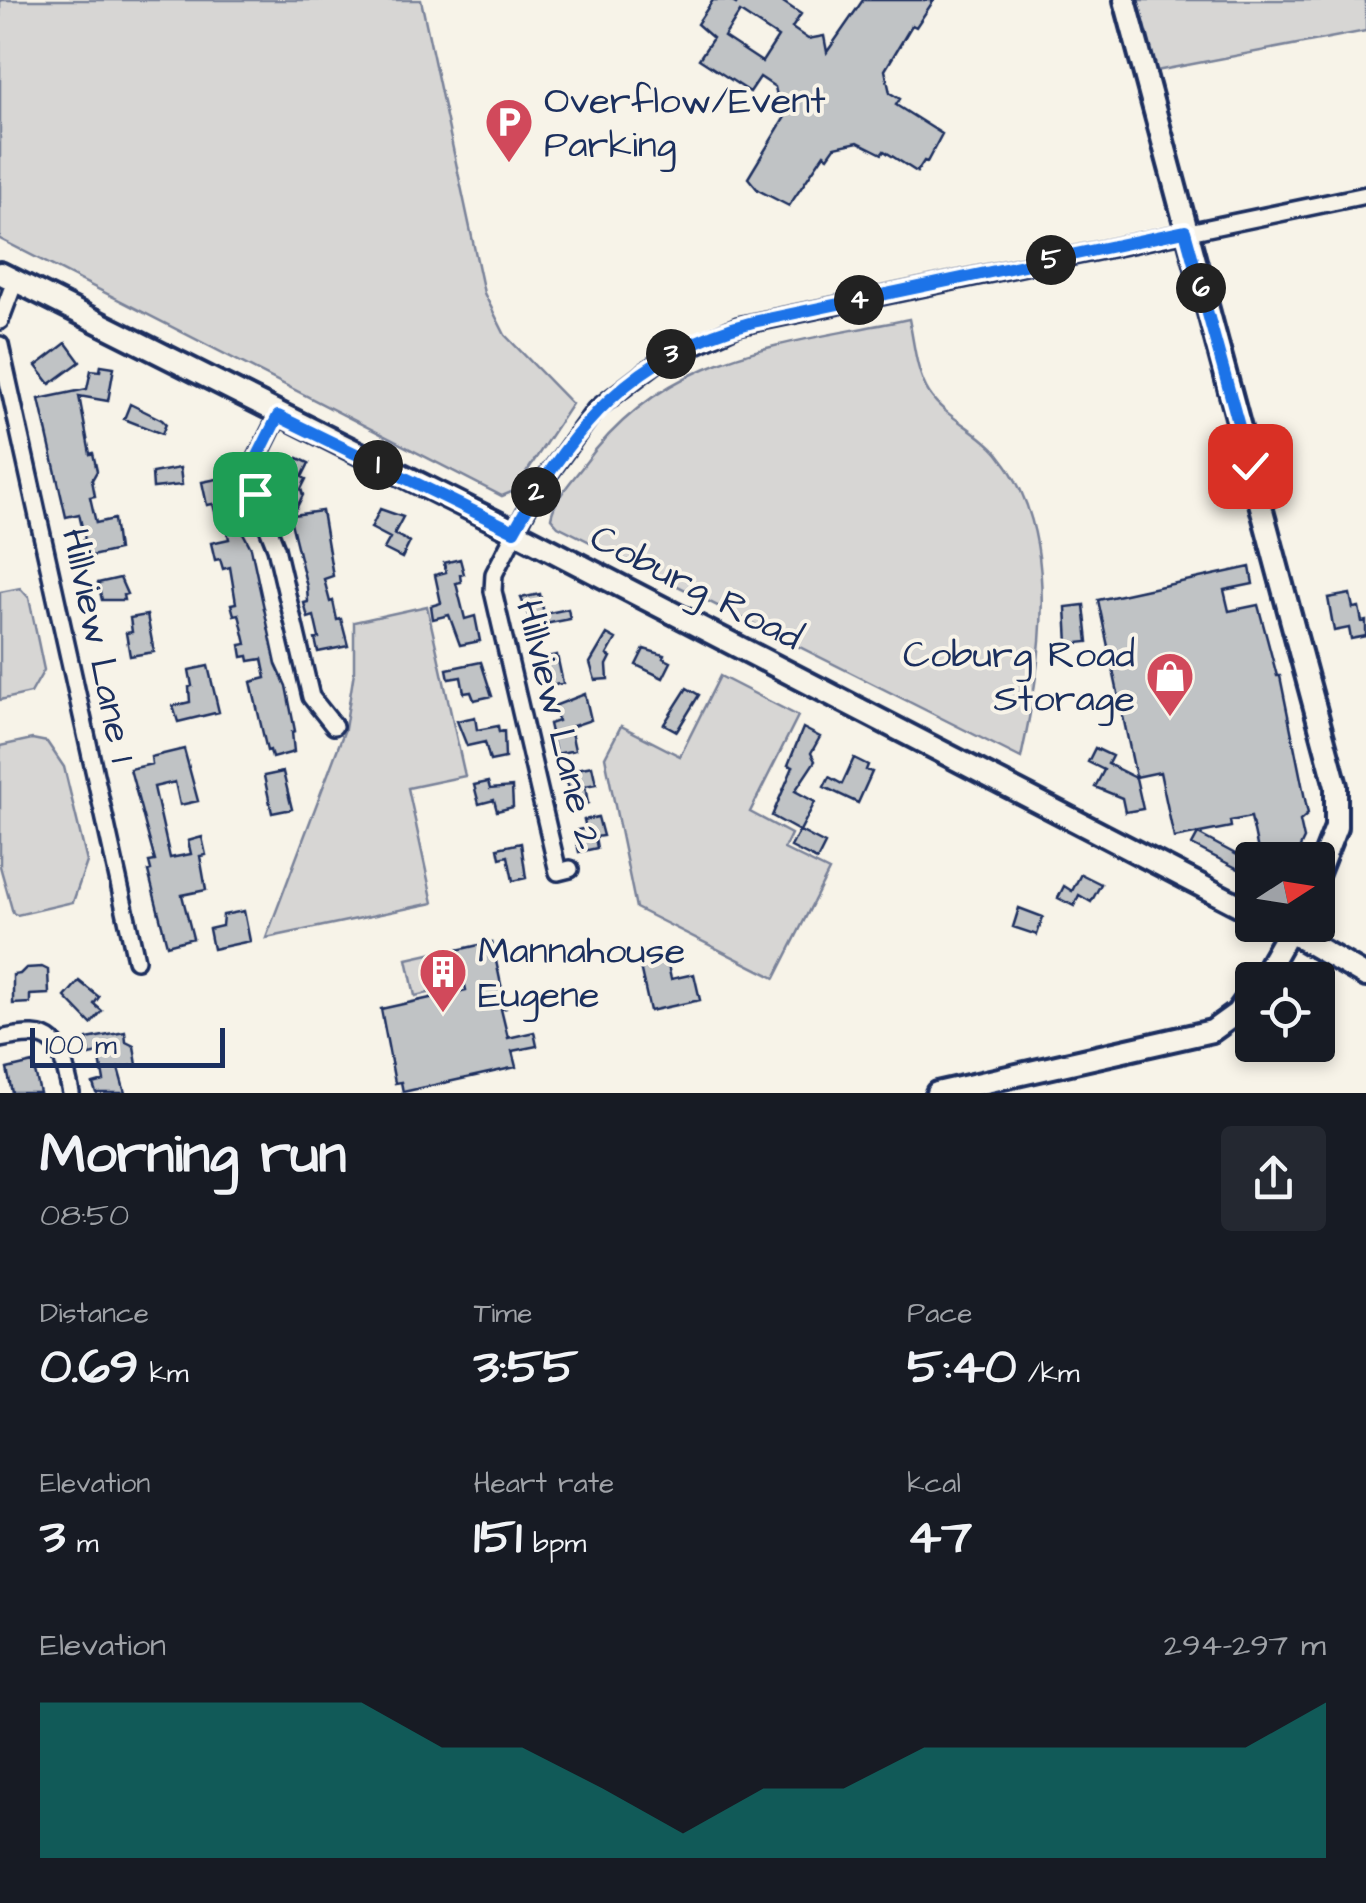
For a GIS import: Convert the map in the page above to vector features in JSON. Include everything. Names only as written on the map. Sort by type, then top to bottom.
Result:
[{"type":"main road","points":[[1125,0],[1336,786],[1336,827],[1330,842]]},
{"type":"main road","name":"Coburg Road","points":[[8,278],[514,531],[1235,903]]},
{"type":"main road","points":[[1310,942],[1366,976]]},
{"type":"main road","points":[[938,1093],[1212,1030],[1235,1014]]},
{"type":"street","points":[[514,531],[552,464],[595,410],[657,362],[705,338],[753,322],[1366,195]]},
{"type":"street","points":[[0,322],[8,278]]},
{"type":"street","name":"Hillview Lane 1","points":[[0,344],[136,960]]},
{"type":"street","points":[[278,416],[257,458],[255,494],[276,548],[310,696],[334,726]]},
{"type":"street","name":"Hillview Lane 2","points":[[514,531],[494,574],[494,591],[558,872],[570,869]]},
{"type":"street","points":[[0,1039],[30,1033],[55,1042],[63,1056],[70,1093]]},
{"type":"shaded area","points":[[0,0],[421,0],[484,293],[505,335],[572,404],[514,491],[502,496],[0,239]]},
{"type":"shaded area","points":[[1136,0],[1366,0],[1366,31],[1156,71]]},
{"type":"shaded area","points":[[909,319],[918,367],[929,393],[998,454],[1019,486],[1032,522],[1040,561],[1042,601],[1035,683],[1021,758],[558,526],[551,518],[564,491],[616,427],[651,398],[689,376],[772,347]]},
{"type":"shaded area","points":[[20,588],[29,598],[44,670],[31,693],[0,700],[0,592]]},
{"type":"shaded area","points":[[427,606],[465,776],[408,788],[433,903],[266,938],[345,729],[354,672],[354,622]]},
{"type":"shaded area","points":[[720,676],[798,716],[750,812],[791,834],[784,849],[829,871],[775,978],[636,908],[605,757],[621,726],[680,756]]},
{"type":"shaded area","points":[[32,739],[47,742],[64,767],[87,862],[73,902],[17,915],[13,913],[0,866],[0,746]]},
{"type":"shaded area","points":[[438,952],[446,989],[415,996],[407,959]]},
{"type":"building","points":[[713,0],[736,4],[739,0],[780,0],[801,14],[792,28],[808,39],[824,36],[827,52],[863,0],[934,0],[916,27],[912,25],[885,70],[890,93],[900,99],[896,105],[942,134],[917,172],[884,151],[882,154],[858,142],[835,147],[828,157],[824,154],[789,206],[758,190],[748,178],[794,102],[779,105],[775,87],[760,77],[750,92],[699,59],[713,38],[697,24]],"holes":[[[740,12],[778,37],[762,62],[724,37]]]},
{"type":"building","points":[[66,343],[80,362],[50,384],[36,366]]},
{"type":"building","points":[[101,365],[114,367],[108,401],[79,396],[97,471],[92,480],[95,496],[90,497],[96,523],[114,519],[118,550],[83,558],[80,541],[85,540],[79,514],[66,517],[39,399],[87,389],[91,370],[100,371]]},
{"type":"building","points":[[130,404],[162,420],[166,424],[162,434],[124,419]]},
{"type":"building","points":[[298,458],[309,463],[302,477],[306,479],[301,489],[303,495],[293,515],[322,511],[333,576],[324,579],[348,646],[318,652],[315,639],[319,638],[314,616],[308,618],[304,603],[308,602],[307,587],[287,506],[278,501]]},
{"type":"building","points":[[180,468],[182,485],[153,488],[152,473]]},
{"type":"building","points":[[227,477],[241,529],[251,548],[295,731],[294,752],[272,758],[251,682],[266,678],[262,659],[249,661],[248,656],[242,657],[240,645],[246,644],[239,614],[234,615],[231,604],[236,603],[230,567],[223,569],[220,559],[215,560],[211,543],[229,539],[224,518],[217,520],[213,504],[207,505],[202,482]]},
{"type":"building","points":[[380,509],[403,517],[394,534],[410,542],[402,558],[384,549],[390,538],[371,528]]},
{"type":"building","points":[[460,559],[464,574],[460,575],[461,582],[456,583],[465,619],[475,616],[480,641],[460,645],[449,615],[433,619],[431,606],[441,603],[435,575],[446,572],[444,563]]},
{"type":"building","points":[[1250,567],[1253,584],[1224,590],[1229,611],[1258,605],[1280,676],[1308,814],[1300,821],[1303,842],[1256,842],[1251,817],[1230,821],[1231,827],[1174,838],[1160,772],[1136,777],[1098,600]]},
{"type":"building","points":[[120,578],[127,594],[123,595],[124,600],[102,600],[98,583]]},
{"type":"building","points":[[540,594],[544,614],[568,609],[570,619],[540,625],[538,617],[530,619],[521,598]]},
{"type":"building","points":[[1350,594],[1353,608],[1359,607],[1362,622],[1366,621],[1366,636],[1351,639],[1349,628],[1334,631],[1328,598]]},
{"type":"building","points":[[1084,605],[1088,642],[1068,644],[1066,607]]},
{"type":"building","points":[[147,615],[154,652],[130,656],[126,633],[132,632],[130,618]]},
{"type":"building","points":[[607,634],[616,639],[607,655],[611,657],[608,679],[595,680],[590,663]]},
{"type":"building","points":[[644,649],[664,655],[671,662],[663,678],[636,665]]},
{"type":"building","points":[[557,655],[563,683],[550,686],[543,674],[539,675],[536,659]]},
{"type":"building","points":[[481,662],[492,696],[474,700],[471,692],[464,693],[461,677],[449,679],[447,669]]},
{"type":"building","points":[[208,666],[219,712],[178,722],[173,706],[190,702],[189,670]]},
{"type":"building","points":[[687,688],[699,695],[677,731],[664,724]]},
{"type":"building","points":[[585,694],[591,720],[570,727],[575,750],[556,754],[549,724],[558,721],[554,706]]},
{"type":"building","points":[[475,717],[477,730],[498,726],[499,732],[504,731],[505,758],[490,761],[485,742],[467,746],[457,721]]},
{"type":"building","points":[[803,728],[820,737],[811,753],[815,761],[795,791],[815,802],[800,831],[825,844],[817,860],[791,847],[799,831],[772,816],[793,767],[788,765]]},
{"type":"building","points":[[1095,748],[1112,756],[1108,764],[1136,778],[1143,809],[1125,812],[1122,798],[1095,787],[1104,770],[1088,762]]},
{"type":"building","points":[[184,749],[198,801],[180,805],[175,782],[154,787],[170,858],[191,854],[188,841],[202,837],[206,855],[200,856],[206,890],[182,895],[193,938],[167,945],[148,871],[149,862],[155,861],[130,769],[152,764],[151,757]]},
{"type":"building","points":[[854,758],[868,765],[866,770],[872,772],[858,803],[824,787],[829,777],[842,784]]},
{"type":"building","points":[[592,766],[596,784],[585,786],[588,803],[577,806],[562,772]]},
{"type":"building","points":[[283,772],[292,809],[272,813],[264,776]]},
{"type":"building","points":[[488,782],[490,789],[512,787],[513,807],[497,811],[494,800],[479,804],[474,785]]},
{"type":"building","points":[[598,817],[603,836],[595,837],[597,848],[579,852],[574,831],[586,828],[584,820]]},
{"type":"building","points":[[1198,834],[1235,854],[1235,867],[1192,845]]},
{"type":"building","points":[[521,843],[526,878],[513,881],[508,856],[500,858],[498,848]]},
{"type":"building","points":[[1081,874],[1101,884],[1091,902],[1079,895],[1074,906],[1058,898],[1064,886],[1072,891]]},
{"type":"building","points":[[1019,908],[1043,917],[1037,935],[1013,927]]},
{"type":"building","points":[[244,911],[250,941],[213,949],[209,929],[222,926],[223,915]]},
{"type":"building","name":"Mannahouse Eugene","points":[[492,942],[508,1038],[534,1032],[537,1046],[512,1051],[516,1067],[403,1092],[401,1082],[395,1083],[381,1009],[466,990],[457,950]]},
{"type":"building","points":[[666,956],[671,979],[694,974],[700,1000],[650,1011],[639,962]]},
{"type":"building","points":[[26,968],[48,970],[49,994],[30,995],[30,1003],[13,1004],[13,975]]},
{"type":"building","points":[[79,981],[99,997],[94,1004],[102,1011],[91,1024],[65,997]]},
{"type":"building","points":[[125,1032],[126,1042],[134,1046],[137,1065],[118,1068],[125,1093],[96,1093],[93,1084],[104,1081],[99,1053],[90,1055],[87,1039]]},
{"type":"building","points":[[33,1063],[40,1093],[12,1093],[7,1069]]},
{"type":"place","name":"Overflow/Event Parking","points":[[509,164]]},
{"type":"place","name":"Coburg Road Storage","points":[[1170,718]]},
{"type":"place","name":"Mannahouse Eugene","points":[[443,1014]]},
{"type":"route","points":[[255,494],[257,458],[278,416],[514,531],[552,464],[595,410],[657,362],[705,338],[753,322],[1185,231],[1250,466]]}]
